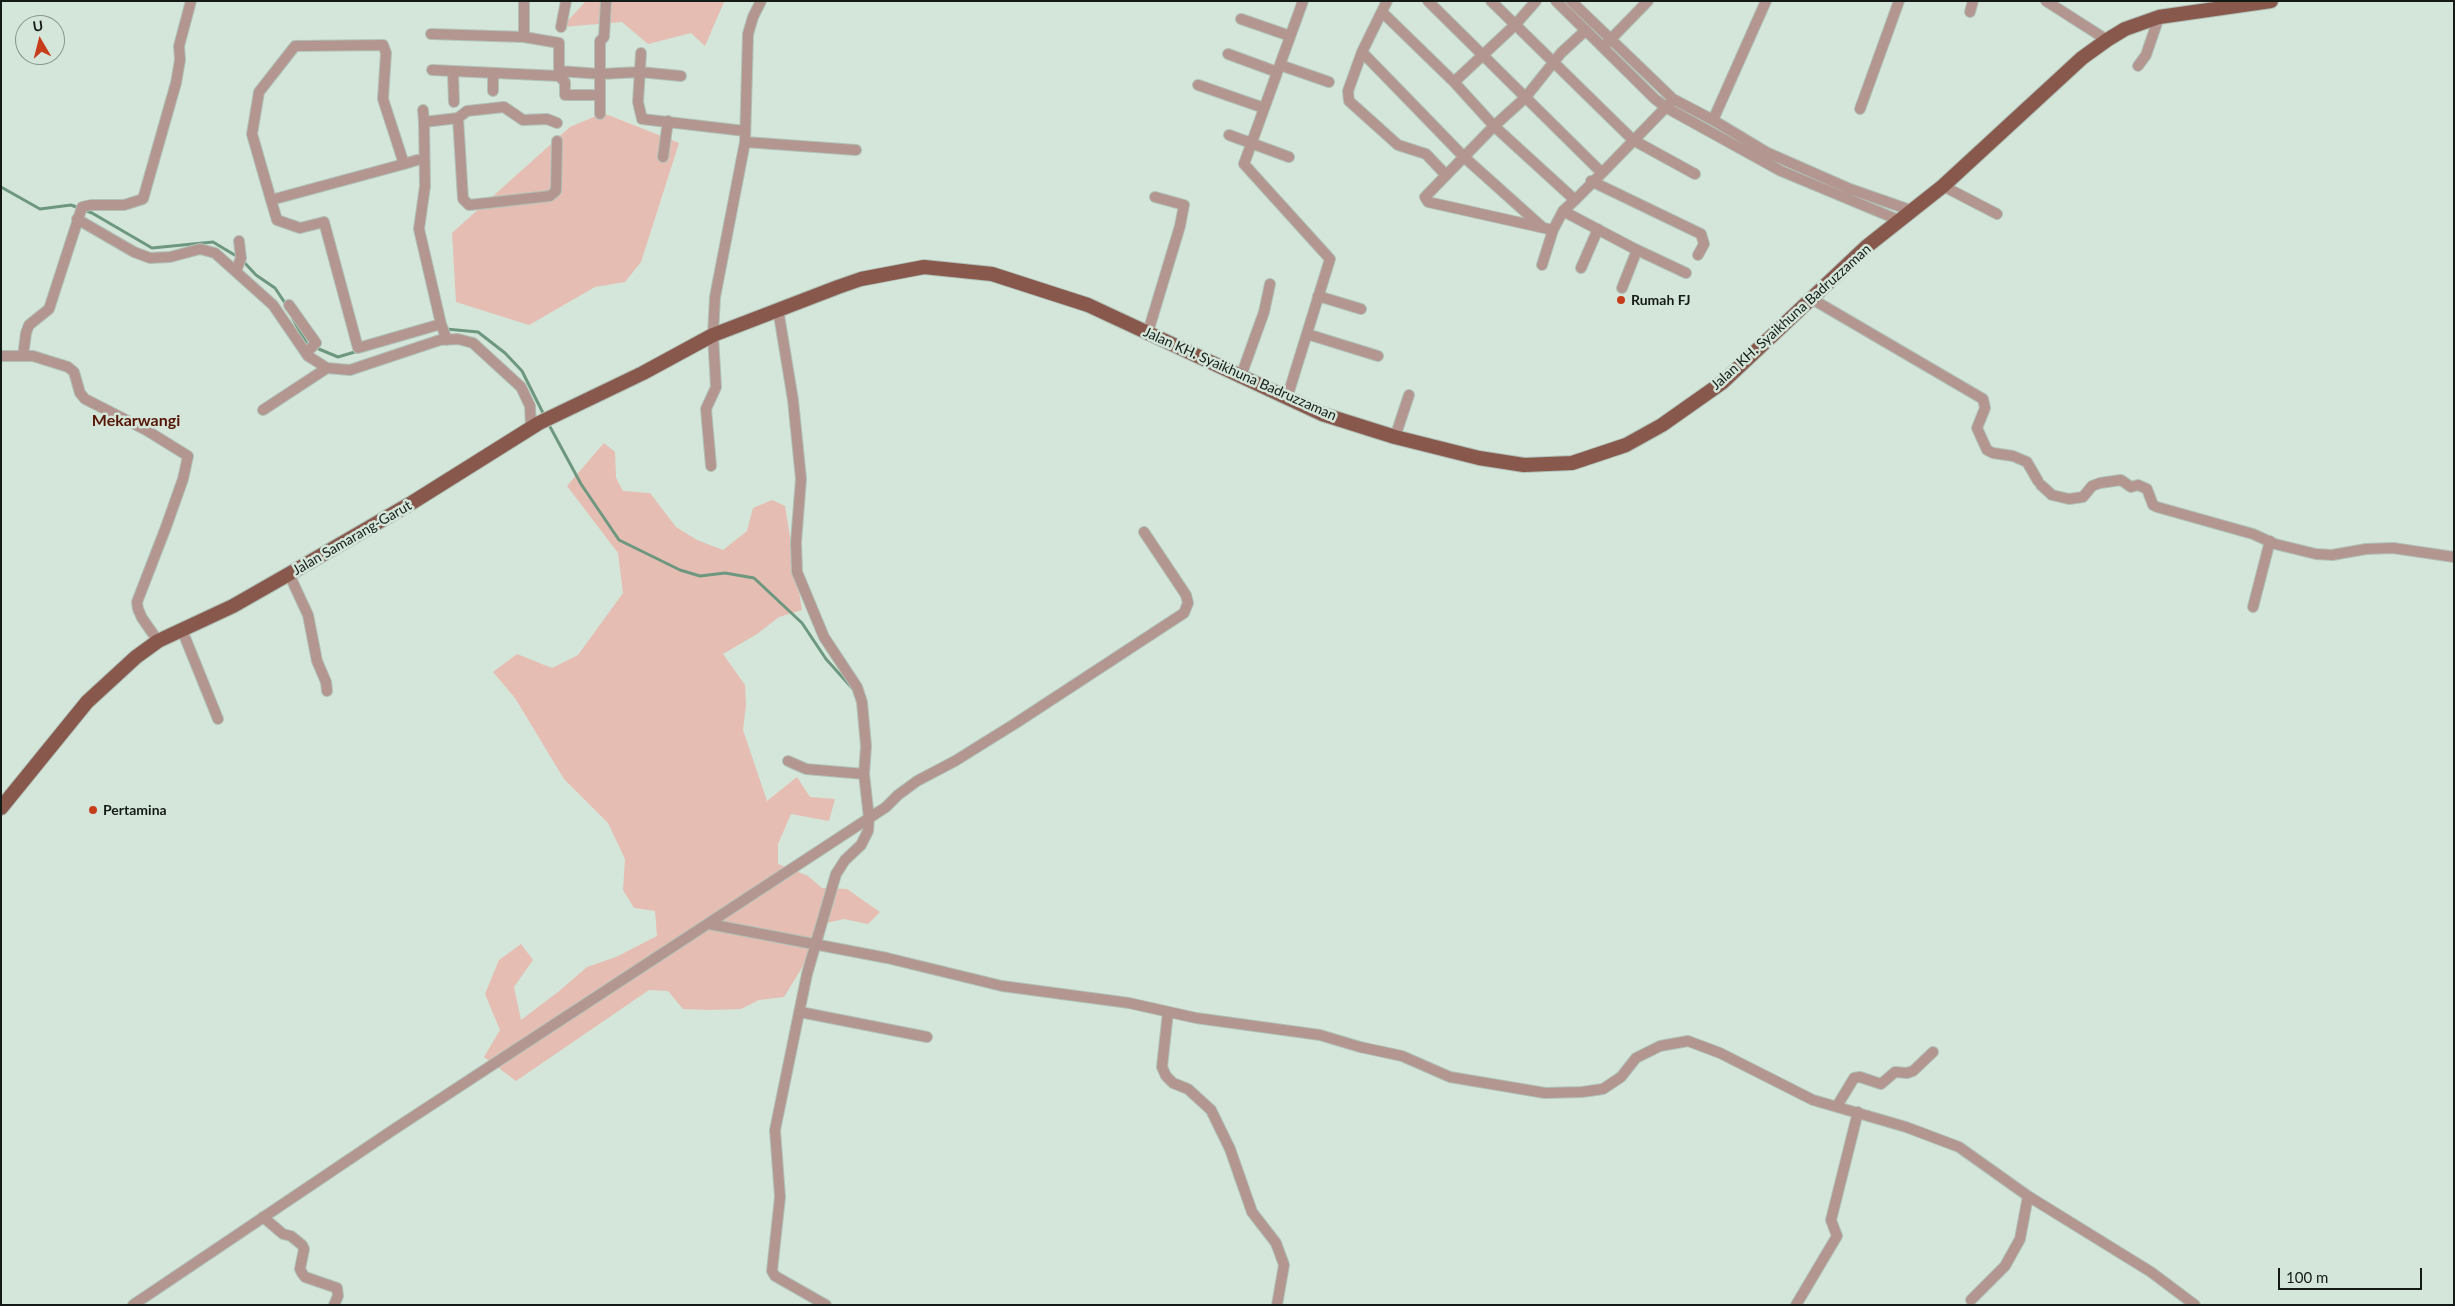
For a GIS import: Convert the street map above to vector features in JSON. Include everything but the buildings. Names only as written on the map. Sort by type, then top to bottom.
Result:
[{"type":"main road","name":"Jalan KH. Syaikhuna Badruzzaman","points":[[564,410],[643,373],[713,336],[778,309],[861,279],[924,267],[992,274],[1088,305],[1322,414],[1395,437],[1479,458],[1524,465],[1572,463],[1626,445],[1662,425],[1723,382],[1866,247],[1943,186],[2082,58],[2107,40],[2125,29],[2159,17],[2271,1]]},
{"type":"main road","name":"Jalan Samarang-Garut","points":[[1,808],[87,702],[136,658],[158,642],[233,606],[289,574],[413,502],[535,425],[564,410]]},
{"type":"street","points":[[23,356],[26,332],[48,309],[79,214],[91,205],[124,206],[143,199],[176,83],[180,60],[179,46],[191,1]]},
{"type":"street","points":[[523,1],[524,38]]},
{"type":"street","points":[[566,1],[560,34],[559,73],[565,82],[565,95],[600,95]]},
{"type":"street","points":[[600,114],[600,41],[604,37],[606,1]]},
{"type":"street","points":[[710,466],[706,409],[716,387],[713,336],[715,297],[745,142],[748,89],[748,34],[752,17],[761,1]]},
{"type":"street","points":[[1287,398],[1330,259],[1244,164],[1302,1]]},
{"type":"street","points":[[1387,1],[1362,52],[1348,91],[1351,104],[1398,145],[1426,154],[1446,175]]},
{"type":"street","points":[[1428,1],[1602,173]]},
{"type":"street","points":[[1491,1],[1633,140],[1695,174]]},
{"type":"street","points":[[1454,82],[1515,24],[1536,1]]},
{"type":"street","points":[[1556,1],[1586,30],[1607,44]]},
{"type":"street","points":[[1571,1],[1655,99],[1714,120],[1766,152],[1850,189],[1913,211]]},
{"type":"street","points":[[1607,44],[1648,1]]},
{"type":"street","points":[[1714,120],[1766,1]]},
{"type":"street","points":[[1860,109],[1899,1]]},
{"type":"street","points":[[1970,12],[1973,1]]},
{"type":"street","points":[[2046,1],[2107,40]]},
{"type":"street","points":[[1382,12],[1454,82],[1494,126],[1576,200]]},
{"type":"street","points":[[2138,66],[2146,55],[2159,17]]},
{"type":"street","points":[[1241,19],[1290,36]]},
{"type":"street","points":[[1547,228],[1428,202],[1426,194],[1524,98],[1554,62],[1586,30]]},
{"type":"street","points":[[431,34],[524,38],[560,34]]},
{"type":"street","points":[[404,164],[383,99],[386,53],[383,45],[295,46],[259,92],[252,134],[277,220],[300,228],[324,222],[358,348],[441,324]]},
{"type":"street","points":[[1362,52],[1464,157],[1547,228]]},
{"type":"street","points":[[641,53],[638,102],[642,119],[745,130]]},
{"type":"street","points":[[1228,54],[1329,82]]},
{"type":"street","points":[[432,70],[493,73],[601,74],[640,72],[682,76]]},
{"type":"street","points":[[453,72],[454,102]]},
{"type":"street","points":[[493,73],[493,90]]},
{"type":"street","points":[[1198,85],[1264,108]]},
{"type":"street","points":[[1542,265],[1547,228],[1670,103]]},
{"type":"street","points":[[1670,103],[1781,171],[1901,221]]},
{"type":"street","points":[[424,122],[458,118],[467,111],[504,107],[523,120],[547,118],[557,123]]},
{"type":"street","points":[[423,110],[425,186],[419,229],[446,338]]},
{"type":"street","points":[[458,118],[463,199],[469,205],[550,196],[556,191],[557,141]]},
{"type":"street","points":[[663,158],[668,122]]},
{"type":"street","points":[[1229,135],[1289,157]]},
{"type":"street","points":[[745,142],[856,150]]},
{"type":"street","points":[[271,200],[417,160]]},
{"type":"street","points":[[1592,181],[1702,234],[1704,244],[1698,255]]},
{"type":"street","points":[[1943,186],[1997,214]]},
{"type":"street","points":[[1148,332],[1180,226],[1184,205],[1155,197]]},
{"type":"street","points":[[1564,211],[1637,250],[1686,273]]},
{"type":"street","points":[[79,214],[134,252],[150,258],[170,257],[200,249],[209,250],[239,265],[327,368]]},
{"type":"street","points":[[1581,268],[1598,229]]},
{"type":"street","points":[[239,241],[239,265]]},
{"type":"street","points":[[1622,288],[1637,250]]},
{"type":"street","points":[[1241,376],[1264,312],[1270,284]]},
{"type":"street","points":[[1318,296],[1361,309]]},
{"type":"street","points":[[1812,299],[1983,400],[1985,408],[1977,428],[1987,450],[1993,453],[2013,456],[2027,462],[2039,483],[2056,497],[2077,499],[2083,497],[2092,486],[2121,480],[2131,486],[2147,489],[2153,505],[2157,507],[2246,532],[2270,542],[2316,554],[2332,555],[2366,549],[2393,548],[2454,557]]},
{"type":"street","points":[[289,305],[310,349]]},
{"type":"street","points":[[778,309],[794,400],[801,479],[796,542],[797,572],[824,637],[860,695],[866,737],[864,774],[869,818],[868,831],[861,845],[845,860],[836,874],[807,974],[775,1130],[780,1197],[772,1271],[775,1276],[826,1305]]},
{"type":"street","points":[[1307,334],[1378,356]]},
{"type":"street","points":[[263,410],[327,368],[350,370],[446,338],[473,343],[521,387],[530,406],[535,425]]},
{"type":"street","points":[[1,356],[43,358],[68,367],[74,372],[80,392],[85,399],[146,430],[188,456],[183,479],[137,602],[142,618],[158,642]]},
{"type":"street","points":[[1395,437],[1409,395]]},
{"type":"street","points":[[133,1305],[263,1217],[886,807],[917,781],[1001,732],[1184,612],[1188,603],[1186,596],[1144,532]]},
{"type":"street","points":[[2253,607],[2270,542]]},
{"type":"street","points":[[289,574],[308,615],[317,660],[326,682],[326,691]]},
{"type":"street","points":[[182,630],[218,719]]},
{"type":"street","points":[[788,761],[806,769],[864,774]]},
{"type":"street","points":[[709,924],[887,958],[1002,986],[1129,1003],[1168,1012],[1320,1035],[1360,1048],[1402,1056],[1450,1077],[1545,1093],[1582,1092],[1603,1089],[1621,1076],[1636,1058],[1660,1046],[1688,1042],[1720,1053],[1813,1100],[1858,1112],[1959,1147],[2028,1196],[2151,1272],[2195,1305]]},
{"type":"street","points":[[800,1012],[927,1037]]},
{"type":"street","points":[[1168,1012],[1162,1067],[1166,1076],[1173,1083],[1188,1089],[1211,1110],[1230,1149],[1242,1190],[1252,1212],[1276,1243],[1284,1265],[1277,1305]]},
{"type":"street","points":[[1837,1106],[1854,1078],[1860,1077],[1881,1084],[1895,1072],[1907,1073],[1913,1071],[1933,1052]]},
{"type":"street","points":[[1796,1305],[1835,1244],[1837,1236],[1831,1220],[1858,1112]]},
{"type":"street","points":[[1971,1300],[2005,1266],[2020,1239],[2028,1196]]},
{"type":"street","points":[[263,1217],[283,1234],[296,1239],[302,1245],[304,1249],[300,1269],[305,1277],[337,1288],[338,1296],[334,1305]]},
{"type":"shaded area","points":[[586,1],[724,2],[705,46],[691,33],[648,44],[622,22],[562,27]]},
{"type":"shaded area","points":[[603,113],[679,143],[641,262],[625,282],[595,287],[529,325],[456,302],[452,233],[570,127]]},
{"type":"shaded area","points":[[604,443],[615,452],[616,478],[623,491],[650,493],[676,527],[697,540],[723,550],[747,531],[753,508],[772,500],[785,506],[802,610],[779,617],[757,634],[723,654],[745,685],[746,705],[743,730],[767,801],[797,777],[810,797],[835,799],[829,821],[791,814],[778,844],[778,864],[808,876],[822,888],[847,889],[880,912],[868,924],[844,919],[822,924],[803,966],[784,997],[759,1000],[741,1009],[683,1009],[668,991],[649,990],[516,1081],[484,1057],[500,1030],[485,994],[499,960],[521,944],[533,960],[514,987],[521,1020],[587,967],[616,957],[657,936],[655,911],[634,908],[623,890],[625,859],[608,823],[564,779],[515,698],[493,672],[517,654],[552,668],[578,655],[623,593],[618,553],[567,486]]},
{"type":"waterway","points":[[1,187],[40,209],[71,205],[92,213],[152,248],[213,242],[238,257]]},
{"type":"waterway","points":[[243,261],[256,275],[275,288],[287,306]]},
{"type":"waterway","points":[[293,319],[307,344],[338,357],[358,351]]},
{"type":"waterway","points":[[446,329],[478,332],[505,353],[522,371],[544,415]]},
{"type":"waterway","points":[[548,423],[581,484],[619,540],[680,570],[700,576],[725,573],[754,578],[802,623],[826,659],[852,688]]},
{"type":"place","name":"Rumah FJ","points":[[1621,300]]},
{"type":"place","name":"Pertamina","points":[[93,810]]},
{"type":"district","name":"Mekarwangi","points":[[136,421]]}]
